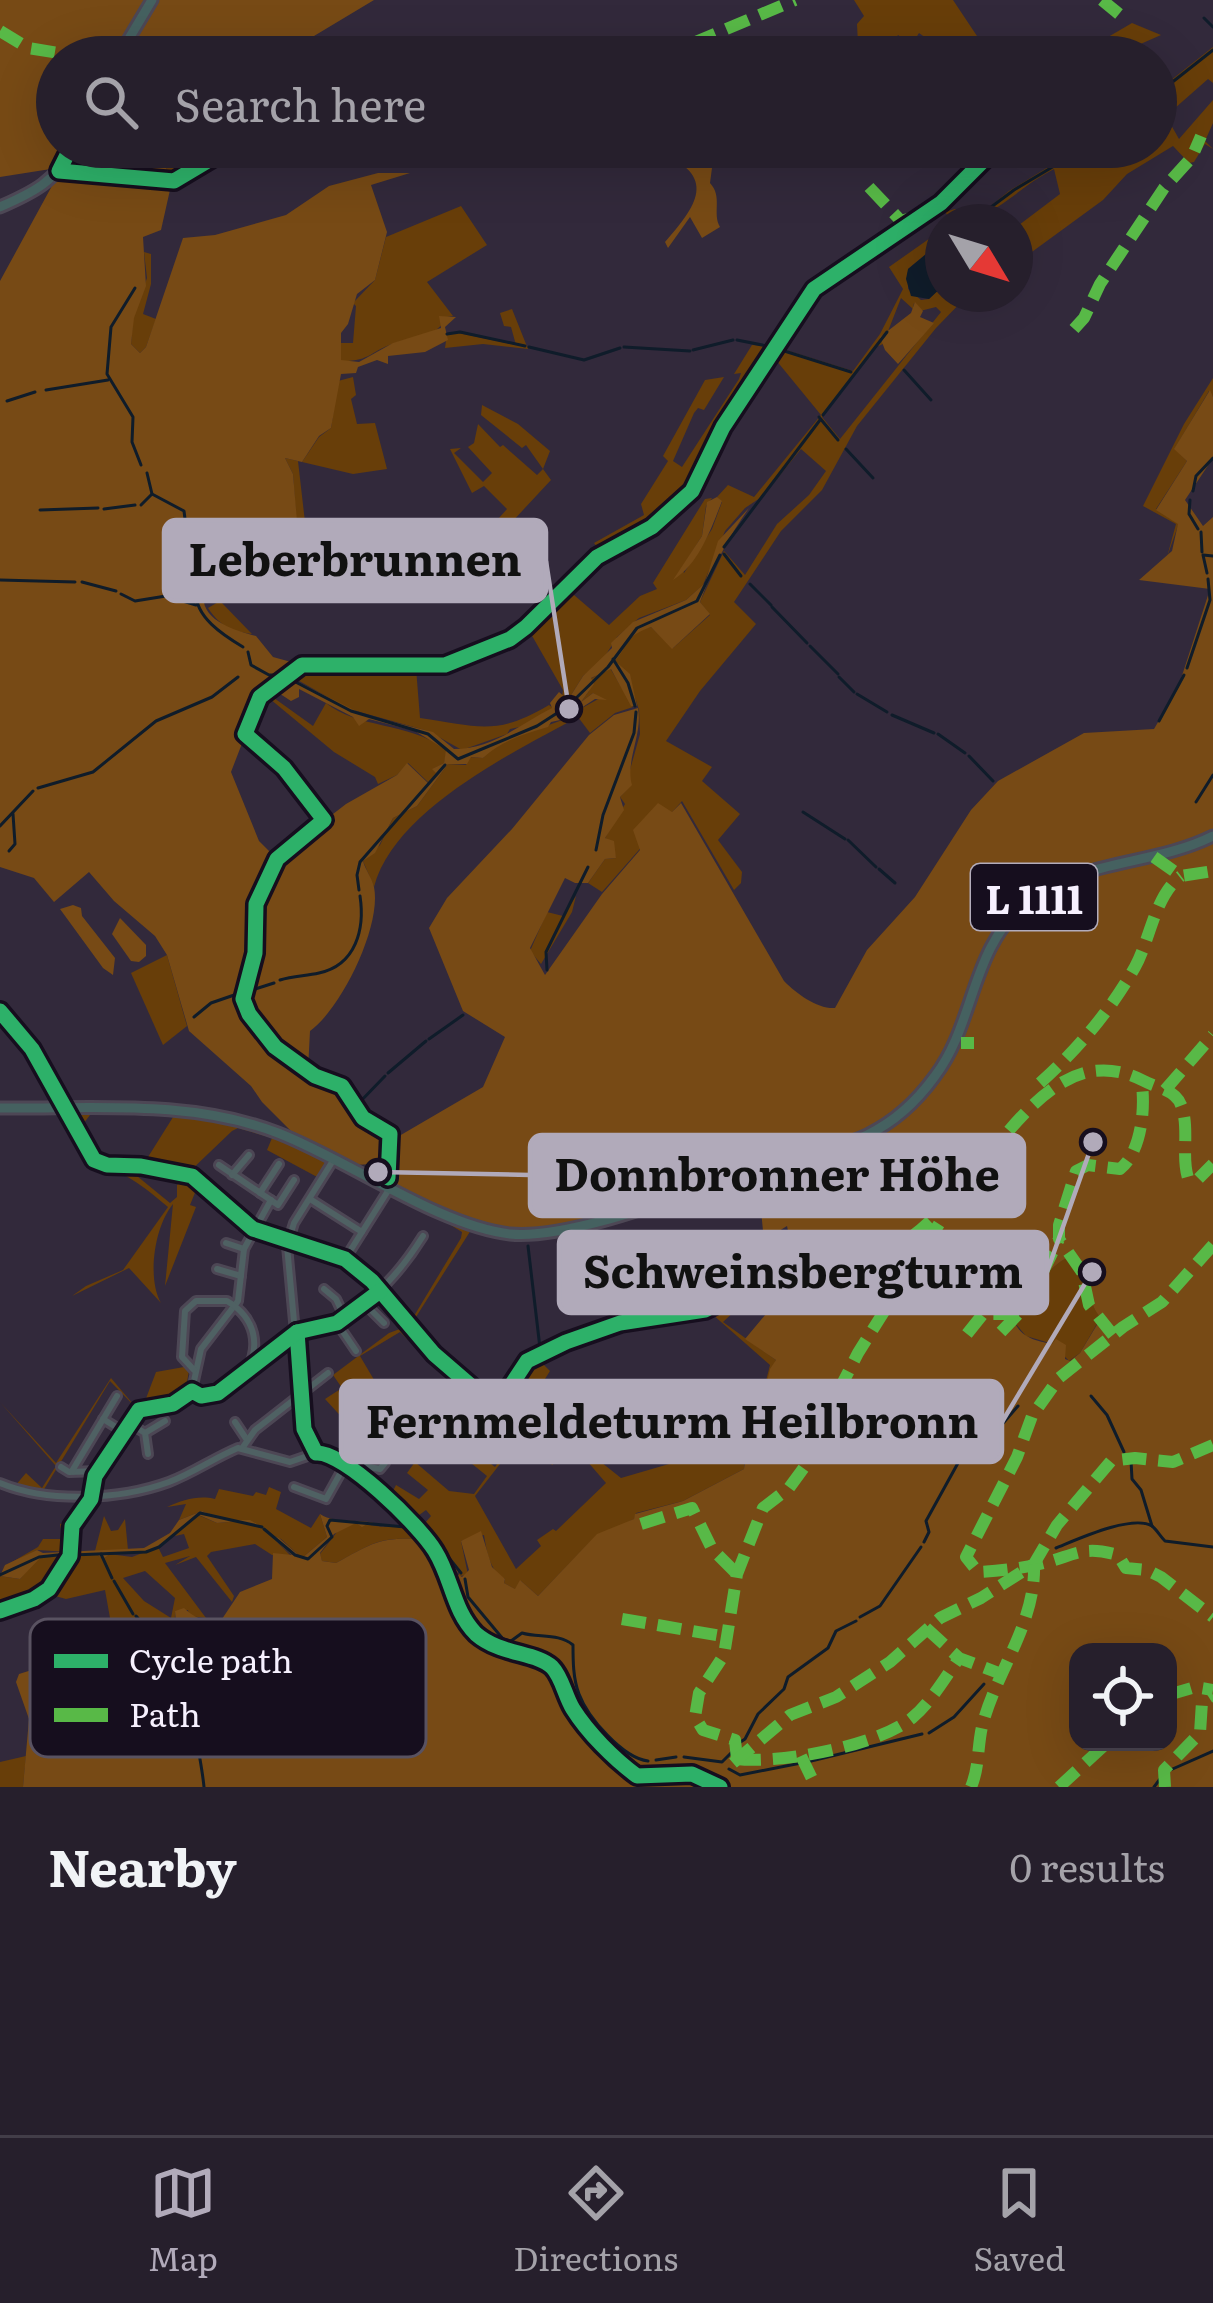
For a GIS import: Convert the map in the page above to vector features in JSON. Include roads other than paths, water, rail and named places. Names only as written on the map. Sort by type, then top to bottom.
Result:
[{"type":"main road","points":[[131,36],[152,0]]},
{"type":"main road","points":[[0,207],[45,184],[60,168]]},
{"type":"main road","name":"L 1111","points":[[0,1108],[209,1114],[279,1133],[441,1212],[490,1230],[551,1233],[865,1136],[905,1110],[937,1075],[954,1043],[988,950],[1007,920],[1026,903],[1078,874],[1173,852],[1213,836]]},
{"type":"street","points":[[232,1175],[249,1155]]},
{"type":"street","points":[[316,1453],[304,1429],[287,1241],[334,1159]]},
{"type":"street","points":[[260,1193],[279,1164]]},
{"type":"street","points":[[219,1165],[274,1203]]},
{"type":"street","points":[[176,1403],[192,1391],[204,1344],[236,1306],[244,1249],[253,1229],[294,1180]]},
{"type":"street","points":[[345,1259],[391,1186]]},
{"type":"street","points":[[309,1198],[362,1232]]},
{"type":"street","points":[[225,1205],[253,1229],[345,1259],[405,1322]]},
{"type":"street","points":[[297,1332],[341,1320],[364,1304],[394,1278],[423,1236]]},
{"type":"street","points":[[226,1244],[244,1249]]},
{"type":"street","points":[[218,1268],[242,1276]]},
{"type":"street","points":[[324,1289],[336,1299],[356,1351]]},
{"type":"street","points":[[192,1391],[201,1396],[218,1393],[242,1376],[253,1361],[256,1333],[248,1318],[223,1299],[196,1301],[186,1308],[182,1357],[194,1370]]},
{"type":"street","points":[[364,1304],[384,1323]]},
{"type":"street","points":[[0,1483],[37,1495],[66,1497],[162,1484],[245,1444],[328,1373]]},
{"type":"street","points":[[72,1472],[117,1396]]},
{"type":"street","points":[[91,1495],[100,1470],[139,1410]]},
{"type":"street","points":[[103,1419],[124,1432]]},
{"type":"street","points":[[145,1433],[166,1421]]},
{"type":"street","points":[[235,1422],[245,1444],[290,1462],[329,1453],[346,1463],[422,1534],[440,1560],[459,1613],[474,1632],[492,1646],[555,1670],[578,1716],[637,1777],[692,1774],[720,1787]]},
{"type":"street","points":[[129,1423],[145,1433],[148,1454]]},
{"type":"street","points":[[346,1463],[383,1468],[388,1448]]},
{"type":"street","points":[[294,1487],[326,1499],[346,1463]]},
{"type":"street","points":[[61,1467],[72,1472],[100,1470]]},
{"type":"water","points":[[925,255],[925,298],[911,296],[908,269]]},
{"type":"waterway","points":[[1204,18],[1213,27]]},
{"type":"waterway","points":[[1177,78],[1213,50]]},
{"type":"waterway","points":[[995,204],[1051,168]]},
{"type":"waterway","points":[[135,288],[111,327],[107,374],[133,417],[132,442],[141,465]]},
{"type":"waterway","points":[[447,334],[460,332],[525,346]]},
{"type":"waterway","points":[[823,415],[887,332]]},
{"type":"waterway","points":[[693,350],[733,340]]},
{"type":"waterway","points":[[737,340],[772,347]]},
{"type":"waterway","points":[[529,347],[584,360],[620,348]]},
{"type":"waterway","points":[[624,347],[690,351]]},
{"type":"waterway","points":[[778,349],[851,372]]},
{"type":"waterway","points":[[904,370],[931,400]]},
{"type":"waterway","points":[[46,390],[108,380]]},
{"type":"waterway","points":[[7,401],[35,392]]},
{"type":"waterway","points":[[819,417],[838,440]]},
{"type":"waterway","points":[[724,547],[820,420]]},
{"type":"waterway","points":[[846,449],[873,478]]},
{"type":"waterway","points":[[1193,491],[1196,476],[1213,458]]},
{"type":"waterway","points":[[147,473],[152,494],[184,511],[193,582]]},
{"type":"waterway","points":[[141,505],[152,494]]},
{"type":"waterway","points":[[1190,500],[1189,514],[1198,529]]},
{"type":"waterway","points":[[104,509],[135,505]]},
{"type":"waterway","points":[[40,510],[98,508]]},
{"type":"waterway","points":[[1201,532],[1202,552]]},
{"type":"waterway","points":[[724,554],[741,576]]},
{"type":"waterway","points":[[572,702],[608,667],[637,628],[697,601],[720,555]]},
{"type":"waterway","points":[[1207,573],[1203,555],[1213,556]]},
{"type":"waterway","points":[[1187,668],[1210,600],[1208,579]]},
{"type":"waterway","points":[[0,580],[75,582]]},
{"type":"waterway","points":[[82,582],[116,591]]},
{"type":"waterway","points":[[750,584],[771,605]]},
{"type":"waterway","points":[[196,592],[205,617],[243,647]]},
{"type":"waterway","points":[[121,594],[135,601],[166,596],[196,605]]},
{"type":"waterway","points":[[772,607],[807,643]]},
{"type":"waterway","points":[[810,646],[838,674]]},
{"type":"waterway","points":[[248,652],[251,665],[280,675]]},
{"type":"waterway","points":[[613,659],[635,706]]},
{"type":"waterway","points":[[1159,721],[1184,675]]},
{"type":"waterway","points":[[38,788],[93,772],[156,721],[212,697],[238,677]]},
{"type":"waterway","points":[[286,677],[351,711],[428,734],[458,759],[537,726],[568,706]]},
{"type":"waterway","points":[[839,677],[854,692]]},
{"type":"waterway","points":[[857,694],[887,712]]},
{"type":"waterway","points":[[596,850],[603,815],[634,733],[636,712]]},
{"type":"waterway","points":[[892,715],[934,733]]},
{"type":"waterway","points":[[938,734],[965,753]]},
{"type":"waterway","points":[[969,756],[993,781]]},
{"type":"waterway","points":[[359,890],[360,862],[445,765]]},
{"type":"waterway","points":[[1196,802],[1213,775]]},
{"type":"waterway","points":[[0,826],[33,791]]},
{"type":"waterway","points":[[803,812],[845,839]]},
{"type":"waterway","points":[[9,851],[15,844],[13,814]]},
{"type":"waterway","points":[[848,840],[876,867]]},
{"type":"waterway","points":[[547,970],[546,952],[588,867]]},
{"type":"waterway","points":[[879,869],[895,883]]},
{"type":"waterway","points":[[280,980],[332,969],[350,954],[359,933],[360,896]]},
{"type":"waterway","points":[[246,992],[274,983]]},
{"type":"waterway","points":[[194,1017],[211,1003],[240,993]]},
{"type":"waterway","points":[[429,1039],[463,1015]]},
{"type":"waterway","points":[[388,1073],[426,1041]]},
{"type":"waterway","points":[[357,1105],[385,1076]]},
{"type":"waterway","points":[[528,1246],[540,1348]]},
{"type":"waterway","points":[[1091,1396],[1107,1415],[1124,1452]]},
{"type":"waterway","points":[[924,1542],[929,1532],[926,1521],[958,1463],[992,1436],[1018,1406]]},
{"type":"waterway","points":[[1131,1461],[1132,1479],[1141,1490],[1152,1526]]},
{"type":"waterway","points":[[73,1555],[146,1552],[200,1513],[262,1527]]},
{"type":"waterway","points":[[264,1529],[295,1555],[308,1559],[332,1537],[327,1526],[330,1520],[405,1527]]},
{"type":"waterway","points":[[1056,1548],[1131,1523],[1152,1526],[1165,1541],[1213,1547]]},
{"type":"waterway","points":[[860,1617],[880,1606],[921,1547]]},
{"type":"waterway","points":[[441,1548],[461,1573]]},
{"type":"waterway","points":[[0,1575],[39,1557],[67,1554]]},
{"type":"waterway","points":[[101,1554],[112,1578]]},
{"type":"waterway","points":[[465,1579],[468,1597],[503,1639],[511,1641],[522,1633],[555,1637],[573,1645],[577,1688],[590,1714],[618,1745],[648,1761]]},
{"type":"waterway","points":[[114,1581],[133,1614]]},
{"type":"waterway","points":[[136,1616],[139,1619]]},
{"type":"waterway","points":[[739,1743],[758,1714],[784,1689],[788,1677],[828,1648],[836,1631],[856,1621]]},
{"type":"waterway","points":[[929,1733],[954,1717],[984,1684]]},
{"type":"waterway","points":[[807,1762],[922,1734]]},
{"type":"waterway","points":[[684,1757],[722,1762],[733,1751]]},
{"type":"waterway","points":[[1168,1771],[1213,1751]]},
{"type":"waterway","points":[[200,1757],[204,1787]]},
{"type":"waterway","points":[[656,1760],[676,1757]]},
{"type":"waterway","points":[[729,1769],[740,1775],[801,1763]]},
{"type":"waterway","points":[[1154,1787],[1160,1779]]},
{"type":"place","name":"Leberbrunnen","points":[[569,709]]},
{"type":"place","name":"Schweinsbergturm","points":[[1093,1142]]},
{"type":"place","name":"Donnbronner Höhe","points":[[378,1172]]},
{"type":"place","name":"Fernmeldeturm Heilbronn","points":[[1092,1272]]}]
